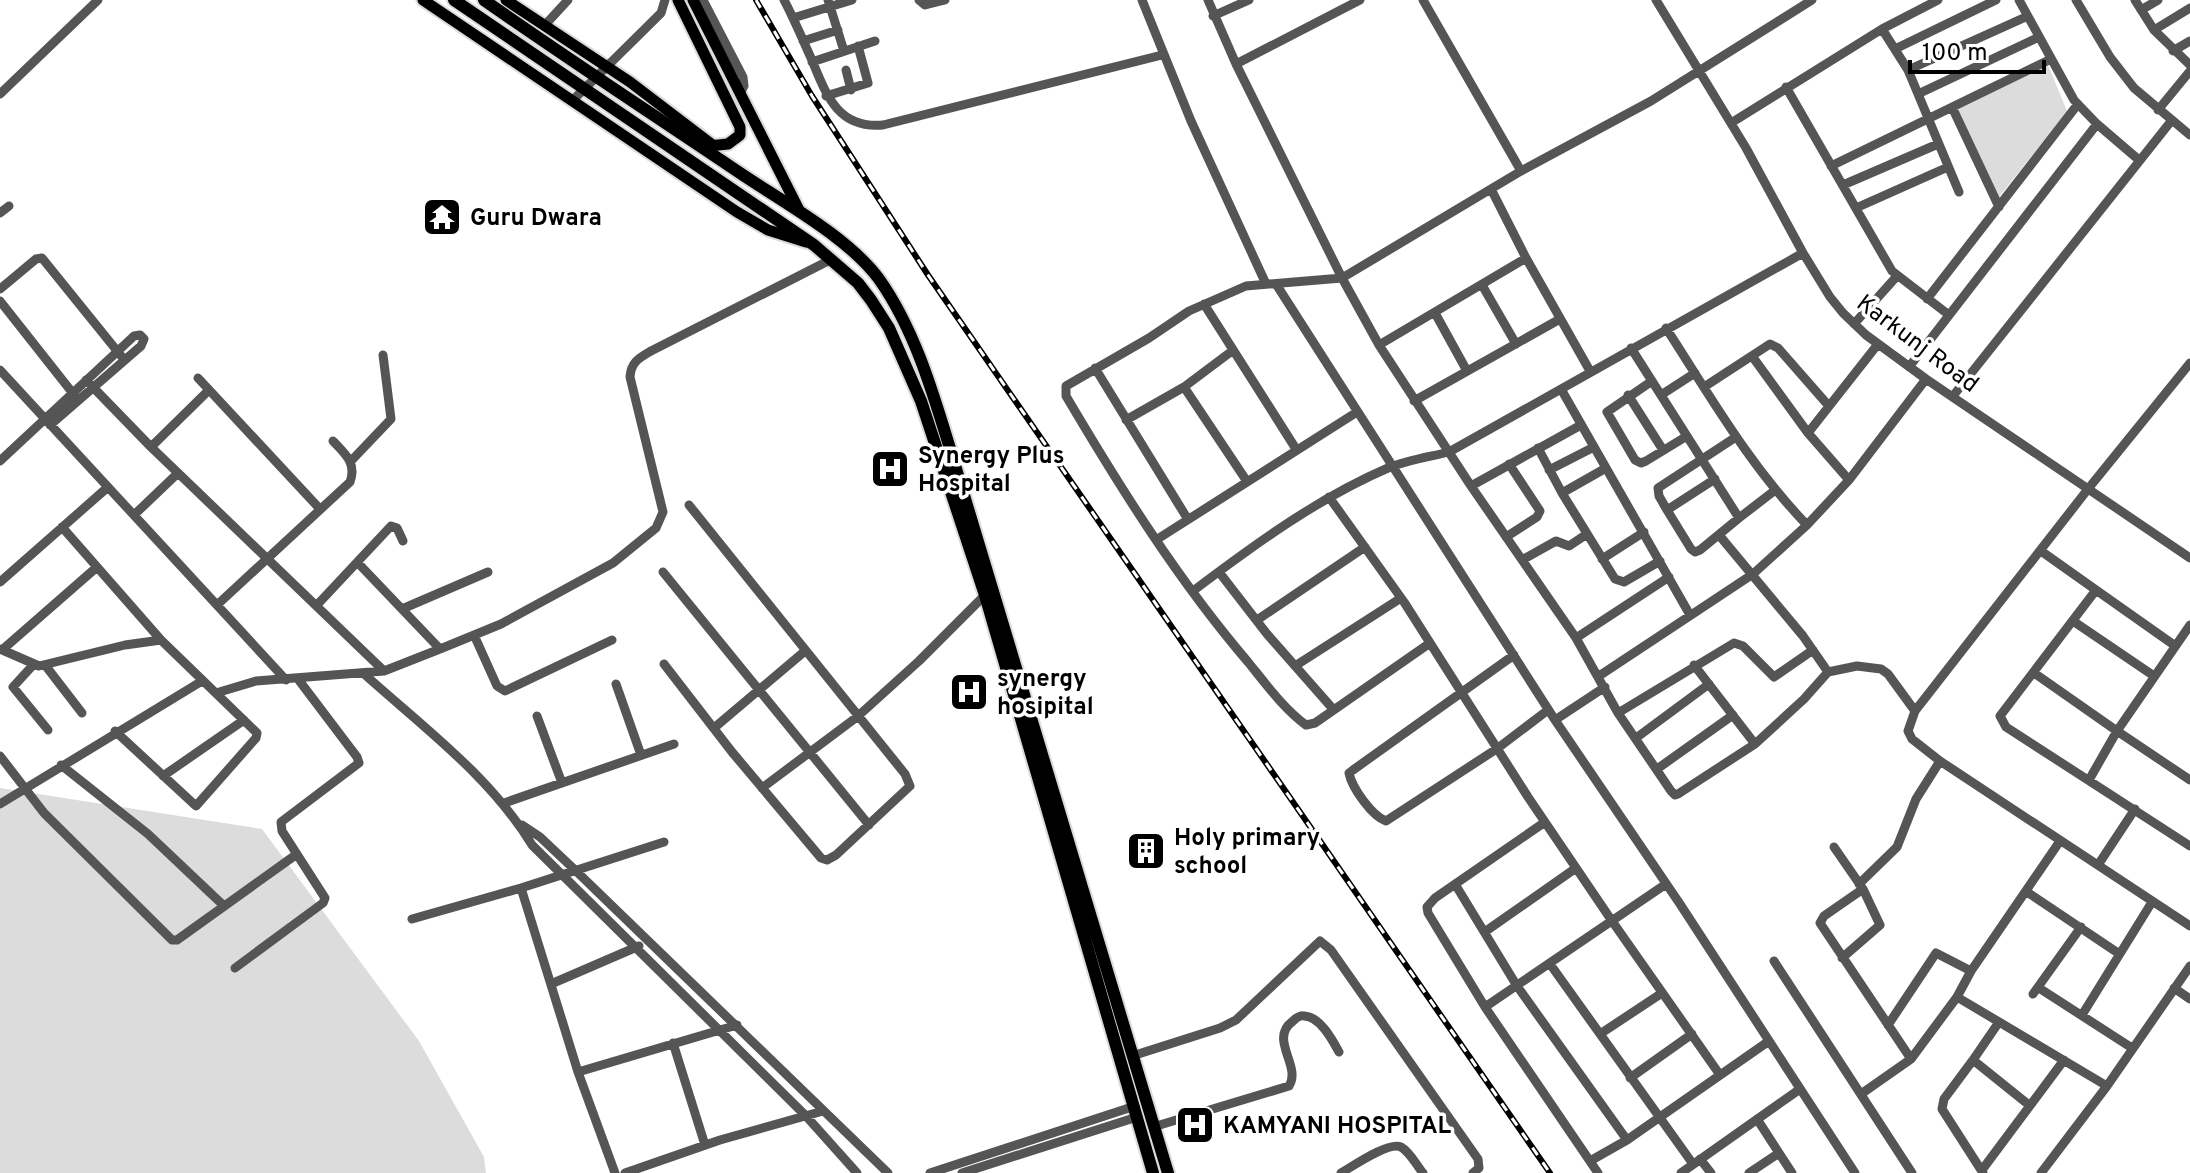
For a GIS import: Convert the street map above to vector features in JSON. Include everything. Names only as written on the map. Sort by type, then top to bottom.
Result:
[{"type":"highway","points":[[454,0],[814,245],[858,283],[871,300],[907,365],[921,401],[985,595],[1153,1173]]},
{"type":"highway","points":[[484,0],[600,71],[799,210],[851,251],[877,278],[909,332],[931,387],[1004,622],[1168,1173]]},
{"type":"main road","points":[[423,0],[754,223],[814,245]]},
{"type":"main road","points":[[506,0],[545,25],[600,71]]},
{"type":"main road","points":[[693,0],[799,210]]},
{"type":"main road","points":[[671,1],[740,127],[740,135],[728,144],[708,147]]},
{"type":"street","points":[[0,94],[98,0]]},
{"type":"street","points":[[545,25],[568,0]]},
{"type":"street","points":[[703,0],[743,77],[744,86],[738,91]]},
{"type":"street","points":[[784,0],[826,96],[855,123],[869,126],[1162,55]]},
{"type":"street","points":[[793,18],[829,3],[852,0]]},
{"type":"street","points":[[919,0],[925,5],[945,0]]},
{"type":"street","points":[[1142,0],[1162,55],[1271,284],[1855,1173]]},
{"type":"street","points":[[1208,0],[1236,64],[1342,278],[1379,345],[1576,638],[1618,713],[1675,795],[1755,744],[1828,672],[1857,666],[1881,669],[1915,711]]},
{"type":"street","points":[[1213,16],[1249,0]]},
{"type":"street","points":[[1236,64],[1360,0]]},
{"type":"street","points":[[1423,0],[1521,171]]},
{"type":"street","name":"Karkunj Road","points":[[1656,0],[1731,123],[1803,253],[1830,297],[1854,324],[1926,379],[2190,558]]},
{"type":"street","points":[[1430,643],[1310,725],[1301,721],[1218,627],[1131,505],[1064,392],[1068,383],[1204,304],[1246,286],[1342,278],[1521,171],[1651,101],[1812,0]]},
{"type":"street","points":[[1731,123],[1882,29],[1938,0]]},
{"type":"street","points":[[1895,49],[1996,0]]},
{"type":"street","points":[[2019,0],[2078,104],[2139,160]]},
{"type":"street","points":[[2076,0],[2110,57],[2134,88],[2190,135]]},
{"type":"street","points":[[2135,0],[2154,30],[2190,68],[2158,110]]},
{"type":"street","points":[[2141,10],[2158,0]]},
{"type":"street","points":[[572,101],[671,1]]},
{"type":"street","points":[[829,3],[844,51]]},
{"type":"street","points":[[2154,30],[2190,8]]},
{"type":"street","points":[[1908,70],[2028,16]]},
{"type":"street","points":[[1882,29],[1908,70],[1959,192]]},
{"type":"street","points":[[803,41],[838,30]]},
{"type":"street","points":[[1918,94],[2039,37]]},
{"type":"street","points":[[812,62],[875,41]]},
{"type":"street","points":[[2173,51],[2190,41]]},
{"type":"street","points":[[826,96],[865,86],[869,80],[858,46]]},
{"type":"street","points":[[1831,166],[2051,59]]},
{"type":"street","points":[[846,70],[851,90]]},
{"type":"street","points":[[1786,87],[1897,276],[1949,315]]},
{"type":"street","points":[[1927,299],[2078,104]]},
{"type":"street","points":[[1952,107],[1999,207]]},
{"type":"street","points":[[1953,396],[2172,120]]},
{"type":"street","points":[[1909,367],[2097,124]]},
{"type":"street","points":[[1843,185],[1938,144]]},
{"type":"street","points":[[1856,208],[1948,167]]},
{"type":"street","points":[[1491,189],[1590,371]]},
{"type":"street","points":[[0,213],[9,206]]},
{"type":"street","points":[[1193,591],[1329,497],[1391,467],[1449,452],[1803,253]]},
{"type":"street","points":[[0,289],[36,259],[42,258],[122,356]]},
{"type":"street","points":[[1379,345],[1526,258]]},
{"type":"street","points":[[216,693],[256,681],[384,671],[501,624],[613,563],[656,528],[663,512],[630,377],[631,367],[637,359],[832,259]]},
{"type":"street","points":[[1854,324],[1897,276]]},
{"type":"street","points":[[1482,285],[1516,344]]},
{"type":"street","points":[[0,301],[76,397]]},
{"type":"street","points":[[1204,304],[1296,449]]},
{"type":"street","points":[[1435,313],[1467,371]]},
{"type":"street","points":[[1414,401],[1560,319]]},
{"type":"street","points":[[1666,328],[1774,491],[1807,525]]},
{"type":"street","points":[[1704,387],[1765,346],[1773,344],[1828,405]]},
{"type":"street","points":[[1808,433],[1878,344]]},
{"type":"street","points":[[1631,348],[1739,518]]},
{"type":"street","points":[[1126,420],[1184,387],[1232,351]]},
{"type":"street","points":[[351,461],[391,419],[383,355]]},
{"type":"street","points":[[76,397],[86,380],[122,356]]},
{"type":"street","points":[[0,461],[76,397],[93,389],[122,356]]},
{"type":"street","points":[[1752,356],[1808,433],[1849,480]]},
{"type":"street","points":[[2190,363],[1915,711],[1908,731],[1912,739],[1940,761],[2190,926]]},
{"type":"street","points":[[1095,368],[1187,518]]},
{"type":"street","points":[[0,370],[286,680]]},
{"type":"street","points":[[1661,395],[1695,373]]},
{"type":"street","points":[[198,378],[320,509]]},
{"type":"street","points":[[1599,676],[1753,574],[1807,525],[1849,480],[1926,379]]},
{"type":"street","points":[[86,380],[151,447],[384,671]]},
{"type":"street","points":[[1652,381],[1607,412],[1635,460],[1641,463],[1687,436]]},
{"type":"street","points":[[1184,387],[1246,480]]},
{"type":"street","points":[[1561,389],[1690,615]]},
{"type":"street","points":[[151,447],[209,390]]},
{"type":"street","points":[[1628,395],[1663,450]]},
{"type":"street","points":[[1156,540],[1357,412]]},
{"type":"street","points":[[1471,486],[1581,425]]},
{"type":"street","points":[[1736,437],[1658,488],[1667,510],[1695,552],[1774,491]]},
{"type":"street","points":[[217,605],[350,482],[353,473],[351,461],[333,441]]},
{"type":"street","points":[[1549,470],[1594,447]]},
{"type":"street","points":[[1538,448],[1562,493],[1619,582],[1660,561]]},
{"type":"street","points":[[1506,537],[1537,517],[1540,511],[1509,464]]},
{"type":"street","points":[[1562,493],[1606,468]]},
{"type":"street","points":[[134,515],[178,473]]},
{"type":"street","points":[[1667,510],[1715,479]]},
{"type":"street","points":[[0,582],[108,487]]},
{"type":"street","points":[[1329,497],[1401,598],[1576,868],[1720,1075]]},
{"type":"street","points":[[664,664],[821,858],[827,860],[836,855],[910,786],[905,774],[689,505]]},
{"type":"street","points":[[317,605],[393,525],[403,541]]},
{"type":"street","points":[[62,527],[161,640],[257,733],[200,804],[193,804],[115,731]]},
{"type":"street","points":[[1602,559],[1644,532]]},
{"type":"street","points":[[1522,560],[1556,541],[1569,546],[1587,534]]},
{"type":"street","points":[[1719,535],[1828,672]]},
{"type":"street","points":[[1257,620],[1365,547]]},
{"type":"street","points":[[2041,551],[2174,645]]},
{"type":"street","points":[[358,563],[440,649]]},
{"type":"street","points":[[82,713],[40,665],[1,649],[97,567]]},
{"type":"street","points":[[402,609],[488,572]]},
{"type":"street","points":[[663,572],[869,825]]},
{"type":"street","points":[[1219,572],[1333,709]]},
{"type":"street","points":[[1576,638],[1669,577]]},
{"type":"street","points":[[2096,590],[2002,710],[2001,722],[2190,846]]},
{"type":"street","points":[[762,788],[857,717],[985,595]]},
{"type":"street","points":[[1295,666],[1401,598]]},
{"type":"street","points":[[2073,621],[2154,676]]},
{"type":"street","points":[[2089,780],[2117,731],[2190,625]]},
{"type":"street","points":[[474,635],[497,686],[505,691],[612,640]]},
{"type":"street","points":[[48,730],[13,687],[40,665],[161,640]]},
{"type":"street","points":[[1618,713],[1731,644],[1738,643],[1769,676],[1777,677],[1813,650]]},
{"type":"street","points":[[714,728],[805,651]]},
{"type":"street","points":[[1514,655],[1349,773],[1352,782],[1377,817],[1386,821],[1498,748],[1548,710]]},
{"type":"street","points":[[1694,665],[1755,744]]},
{"type":"street","points":[[363,673],[504,803],[532,845],[806,1116],[857,1173]]},
{"type":"street","points":[[2034,673],[2190,780]]},
{"type":"street","points":[[235,968],[325,900],[282,831],[281,822],[359,763],[298,679]]},
{"type":"street","points":[[0,804],[115,731],[202,681]]},
{"type":"street","points":[[616,684],[641,755]]},
{"type":"street","points":[[1636,738],[1709,684]]},
{"type":"street","points":[[1555,720],[1605,687]]},
{"type":"street","points":[[1657,769],[1733,715]]},
{"type":"street","points":[[537,716],[562,783]]},
{"type":"street","points":[[163,776],[244,720]]},
{"type":"street","points":[[504,803],[674,744]]},
{"type":"street","points":[[0,756],[44,813],[172,940],[177,940],[297,854]]},
{"type":"street","points":[[1911,1059],[1842,958],[1820,920],[1861,887],[1897,847],[1916,799],[1940,761]]},
{"type":"street","points":[[61,765],[148,834],[223,905]]},
{"type":"street","points":[[2098,865],[2135,809]]},
{"type":"street","points":[[1545,822],[1429,903],[1428,913],[1485,1007],[1598,1173]]},
{"type":"street","points":[[519,823],[540,837],[575,870],[888,1173]]},
{"type":"street","points":[[1861,1094],[1911,1059],[1957,997],[1971,971],[2060,841]]},
{"type":"street","points":[[412,919],[664,842]]},
{"type":"street","points":[[1834,847],[1861,887],[1880,925],[1842,958]]},
{"type":"street","points":[[1486,931],[1576,868]]},
{"type":"street","points":[[1455,884],[1517,986],[1627,1140]]},
{"type":"street","points":[[1485,1007],[1666,884]]},
{"type":"street","points":[[521,888],[578,1072],[615,1173]]},
{"type":"street","points":[[2027,892],[2118,953]]},
{"type":"street","points":[[2082,1015],[2152,902]]},
{"type":"street","points":[[2081,927],[2036,991],[2082,1015],[2132,1048]]},
{"type":"street","points":[[1132,1056],[1236,1020],[1320,941],[1331,950],[1478,1159],[1479,1168],[1473,1173]]},
{"type":"street","points":[[551,984],[649,942]]},
{"type":"street","points":[[1888,1025],[1936,953],[1971,971]]},
{"type":"street","points":[[1774,961],[1912,1173]]},
{"type":"street","points":[[1550,964],[1658,1118],[1711,1173]]},
{"type":"street","points":[[2041,1173],[2107,1086],[2190,966]]},
{"type":"street","points":[[2174,988],[2190,999]]},
{"type":"street","points":[[1600,1034],[1662,993]]},
{"type":"street","points":[[1957,997],[2107,1086]]},
{"type":"street","points":[[1153,1127],[1289,1086],[1293,1078],[1283,1037],[1289,1024],[1297,1017],[1311,1018],[1329,1036],[1339,1052]]},
{"type":"street","points":[[1999,1022],[1944,1099],[1942,1109],[1982,1172],[2064,1060]]},
{"type":"street","points":[[578,1072],[737,1025]]},
{"type":"street","points":[[1630,1078],[1692,1034]]},
{"type":"street","points":[[1590,1161],[1627,1140],[1769,1041]]},
{"type":"street","points":[[673,1043],[705,1145]]},
{"type":"street","points":[[1973,1060],[2029,1105]]},
{"type":"street","points":[[1681,1173],[1800,1089]]},
{"type":"street","points":[[625,1173],[705,1145],[823,1111]]},
{"type":"street","points":[[930,1173],[1136,1111]]},
{"type":"street","points":[[962,1173],[1136,1111]]},
{"type":"street","points":[[1757,1119],[1792,1173]]},
{"type":"street","points":[[1341,1173],[1395,1146],[1406,1152],[1423,1173]]},
{"type":"street","points":[[1749,1173],[1779,1153]]},
{"type":"shaded area","points":[[2048,65],[2067,111],[1999,197],[1952,107]]},
{"type":"shaded area","points":[[0,788],[262,829],[419,1041],[484,1157],[486,1173],[0,1173]]},
{"type":"railway","points":[[756,0],[812,96],[928,275],[1550,1173]]},
{"type":"place","name":"Guru Dwara","points":[[442,217]]},
{"type":"place","name":"Synergy Plus Hospital","points":[[890,469]]},
{"type":"place","name":"synergy hosipital","points":[[969,692]]},
{"type":"place","name":"Holy primary school","points":[[1146,851]]},
{"type":"place","name":"KAMYANI HOSPITAL","points":[[1195,1125]]}]
